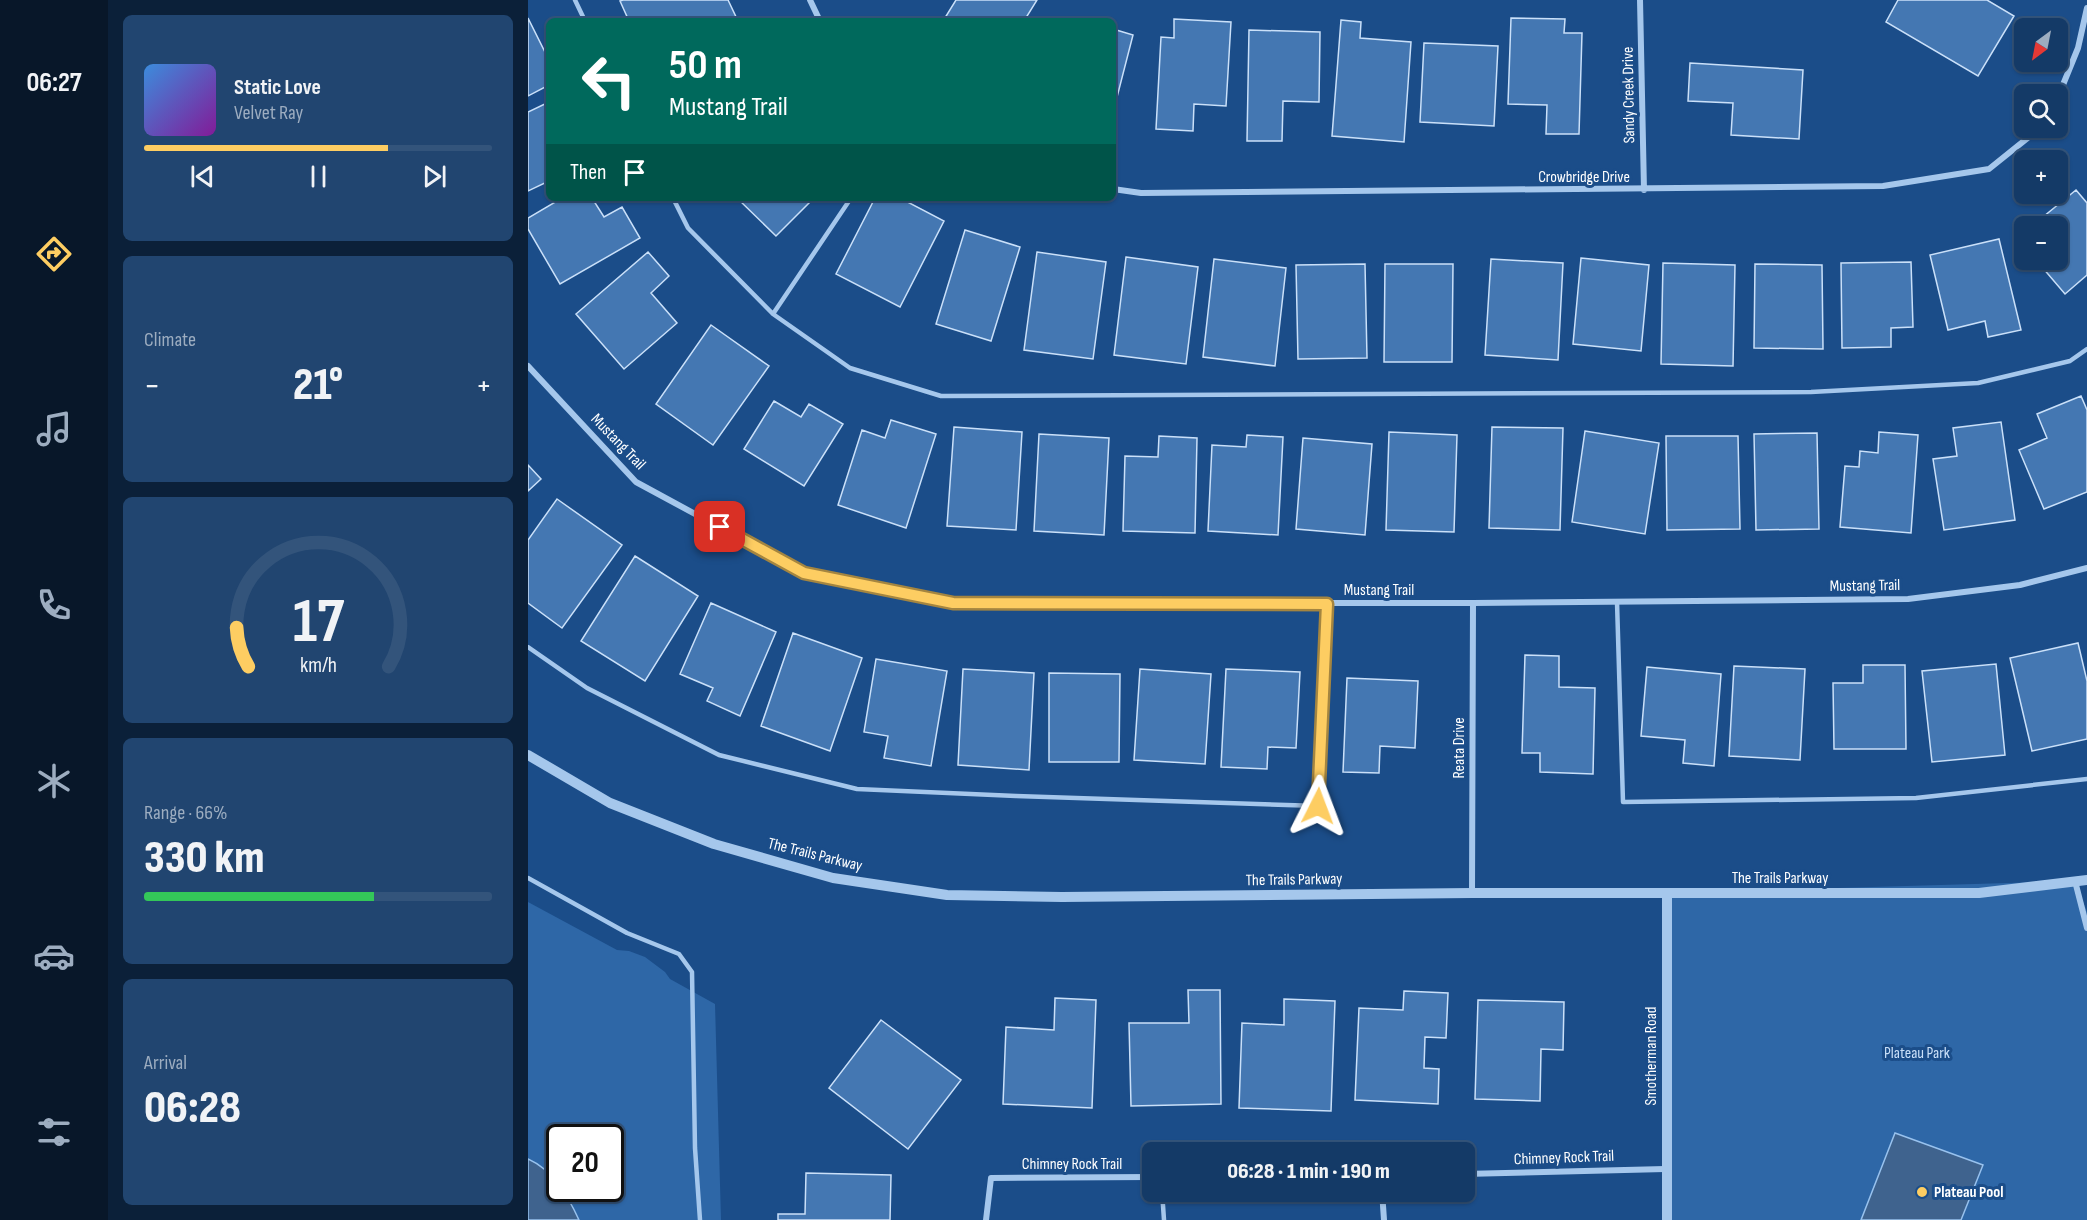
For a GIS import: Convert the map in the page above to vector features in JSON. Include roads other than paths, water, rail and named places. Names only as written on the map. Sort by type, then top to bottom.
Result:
[{"type":"street","points":[[810,0],[819,18]]},
{"type":"street","name":"Sandy Creek Drive","points":[[1640,0],[1644,190]]},
{"type":"street","points":[[2063,84],[2078,48],[2087,8]]},
{"type":"street","name":"Crowbridge Drive","points":[[1116,190],[1141,194],[1883,186],[1989,168],[2027,138]]},
{"type":"street","name":"Mustang Trail","points":[[528,366],[636,482],[804,573],[953,603],[1327,604],[1908,599],[2020,585],[2087,568]]},
{"type":"street","name":"Reata Drive","points":[[1472,893],[1473,603]]},
{"type":"street","name":"The Trails Parkway","points":[[528,755],[610,803],[714,844],[833,878],[959,895],[1062,897],[1472,893],[1979,893],[2087,880]]},
{"type":"street","points":[[2075,881],[2087,928]]},
{"type":"street","name":"Smotherman Road","points":[[1667,893],[1665,1169],[1667,1220]]},
{"type":"street","name":"Chimney Rock Trail","points":[[1475,1174],[1665,1169]]},
{"type":"street","name":"Chimney Rock Trail","points":[[986,1220],[991,1178],[1142,1177]]},
{"type":"street","points":[[1383,1202],[1384,1220]]},
{"type":"lane","points":[[575,0],[584,18]]},
{"type":"lane","points":[[674,201],[688,228],[773,314],[850,369],[940,396],[1811,392],[1978,382],[2070,361],[2087,349]]},
{"type":"lane","points":[[773,314],[849,201]]},
{"type":"lane","points":[[1617,602],[1623,802],[1916,798],[2087,778]]},
{"type":"lane","points":[[528,647],[586,688],[719,755],[857,789],[1318,806],[1327,604]]},
{"type":"lane","points":[[528,878],[627,933],[679,954],[692,972],[695,1148],[700,1220]]},
{"type":"lane","points":[[1163,1202],[1164,1220]]},
{"type":"place","name":"Plateau Pool","points":[[1922,1192]]},
{"type":"park label","name":"Plateau Park","points":[[1917,1053]]}]
